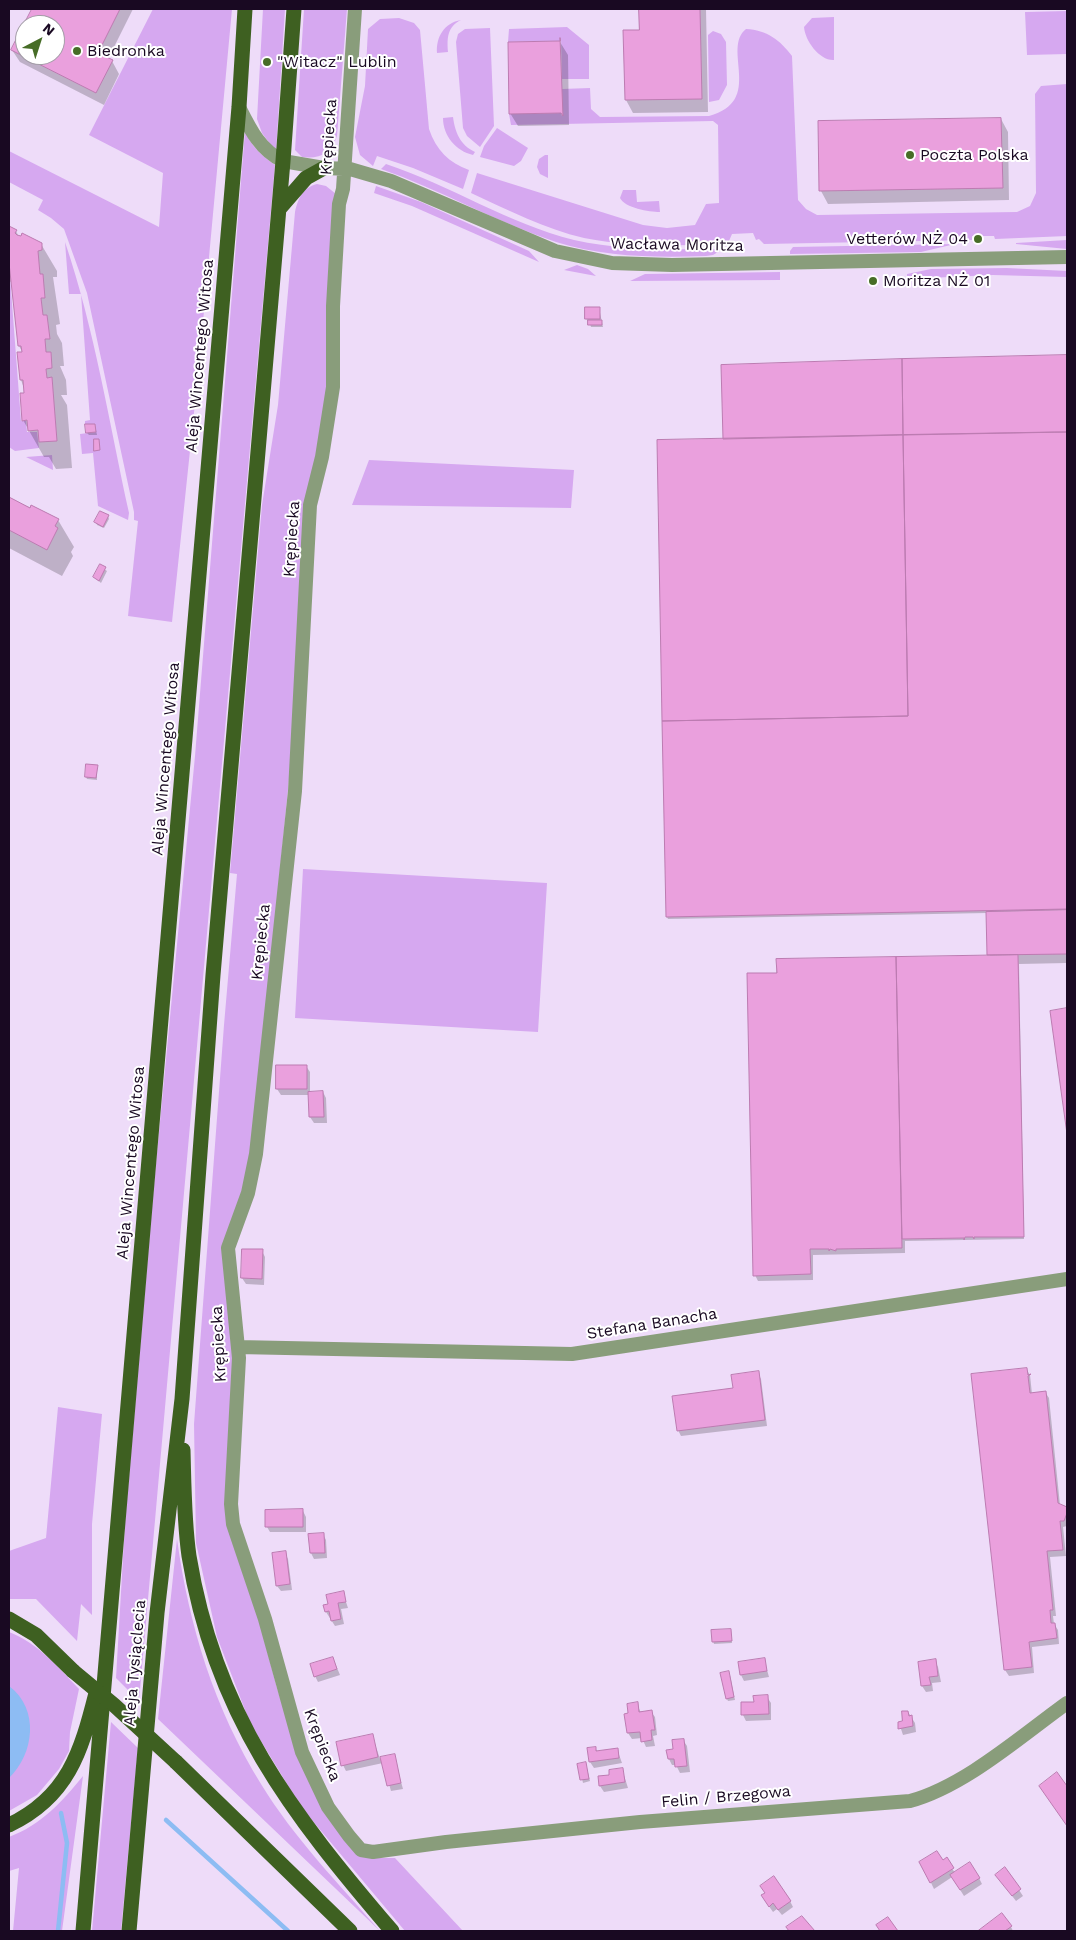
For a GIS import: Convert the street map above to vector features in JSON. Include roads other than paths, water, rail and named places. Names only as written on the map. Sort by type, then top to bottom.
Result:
[{"type":"main road","name":"Aleja Wincentego Witosa","points":[[126,1415],[239,106],[245,9]]},
{"type":"main road","points":[[294,9],[284,161],[213,975],[182,1399],[186,1527],[190,1556],[206,1630],[231,1700],[246,1732],[278,1787],[317,1841],[392,1931]]},
{"type":"main road","points":[[279,209],[306,178],[324,168]]},
{"type":"main road","name":"Aleja Tysiąclecia","points":[[129,1931],[157,1613],[182,1399]]},
{"type":"main road","name":"Aleja Tysiąclecia","points":[[83,1931],[126,1415]]},
{"type":"main road","points":[[9,1619],[36,1635],[73,1671],[114,1704],[350,1931]]},
{"type":"main road","points":[[9,1825],[24,1818],[47,1801],[69,1773],[88,1724],[106,1652]]},
{"type":"street","name":"Krępiecka","points":[[356,9],[333,306],[333,388],[322,457],[310,505],[295,791],[256,1154],[248,1194],[228,1248],[238,1347],[239,1393],[231,1504],[234,1524],[265,1619],[302,1752],[333,1815],[361,1850]]},
{"type":"street","points":[[239,106],[259,142],[274,157],[284,161]]},
{"type":"street","name":"Wacława Moritza","points":[[284,161],[324,168],[344,168],[361,172],[420,192],[522,239],[555,251],[612,263],[672,265],[1064,258]]},
{"type":"street","name":"Stefana Banacha","points":[[238,1347],[572,1354],[1067,1279]]},
{"type":"street","name":"Felin / Brzegowa","points":[[361,1850],[373,1852],[446,1842],[640,1822],[910,1801],[939,1790],[967,1774],[1067,1703]]},
{"type":"water","points":[[9,1686],[26,1707],[30,1732],[24,1757],[9,1778]]},
{"type":"waterway","points":[[58,1931],[67,1843],[61,1813]]},
{"type":"waterway","points":[[166,1820],[288,1931]]},
{"type":"place","name":"Biedronka","points":[[77,51]]},
{"type":"place","name":"\"Witacz\" Lublin","points":[[267,62]]},
{"type":"place","name":"Poczta Polska","points":[[910,155]]},
{"type":"place","name":"Vetterów NŻ 04","points":[[978,239]]},
{"type":"place","name":"Moritza NŻ 01","points":[[873,281]]}]
